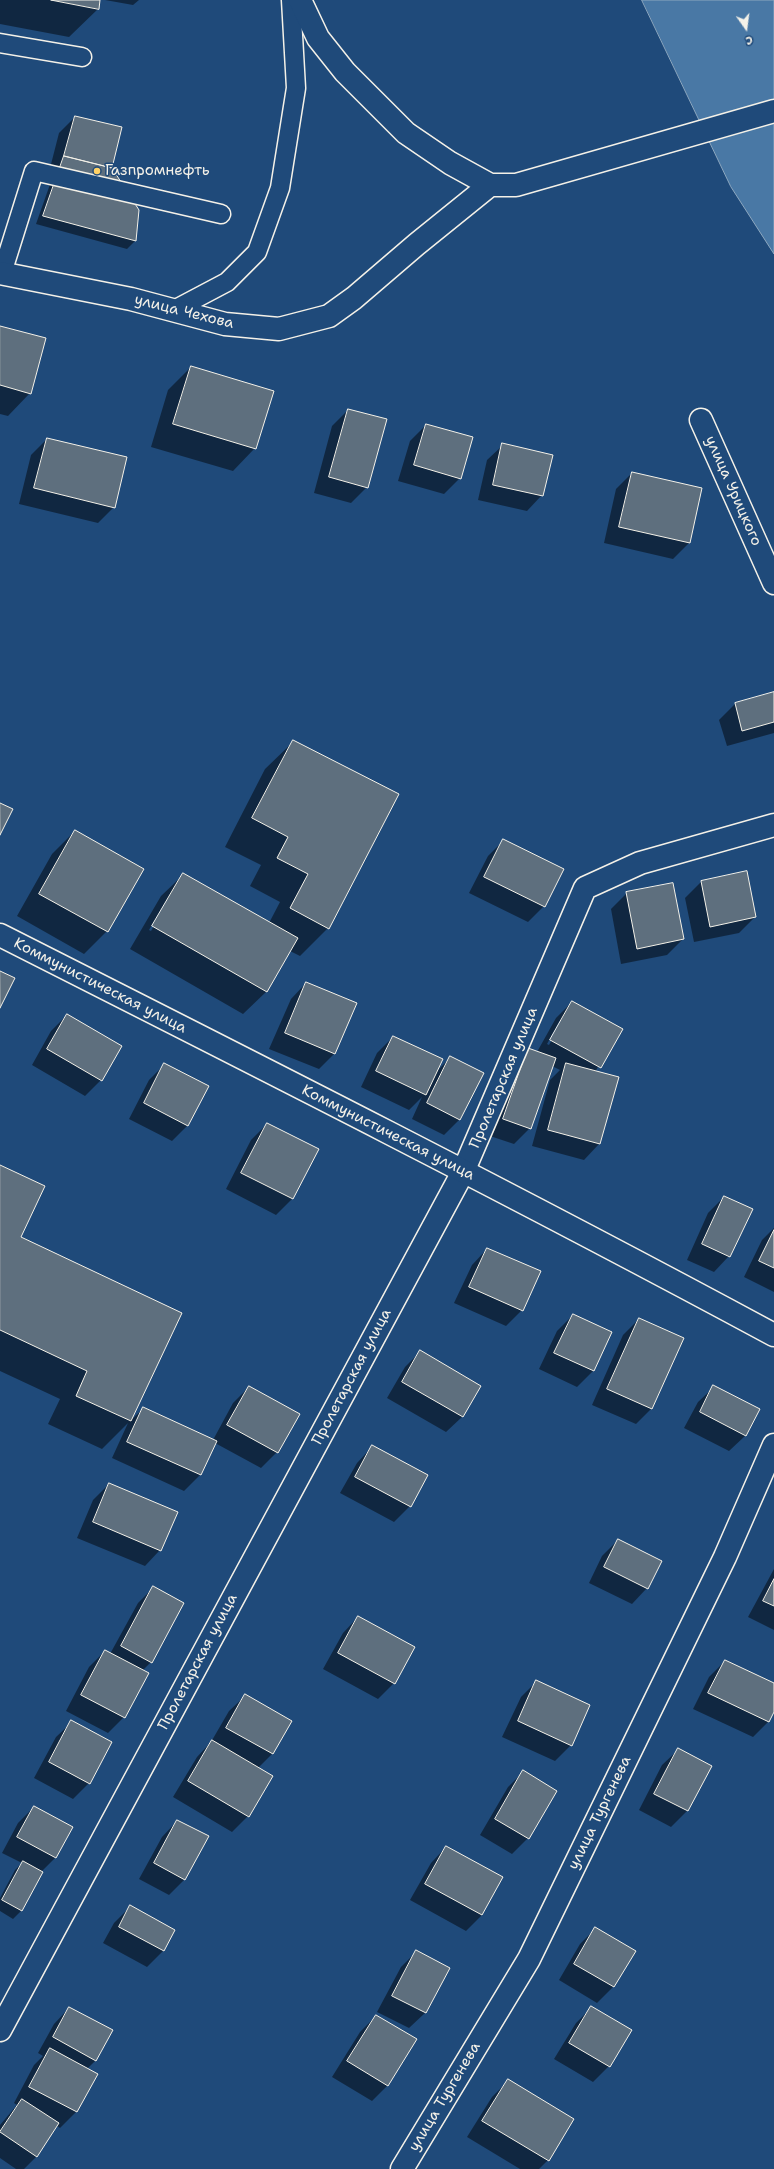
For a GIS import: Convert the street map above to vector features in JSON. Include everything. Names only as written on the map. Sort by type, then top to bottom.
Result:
[{"type":"street","points":[[300,0],[318,38],[345,72],[406,133],[450,163],[490,185],[516,185],[774,111]]},
{"type":"street","name":"улица Чехова","points":[[1,273],[131,299],[226,324],[279,329],[329,316],[359,294],[417,244],[490,185]]},
{"type":"street","name":"улица Урицкого","points":[[701,420],[774,583]]},
{"type":"street","name":"Пролетарская улица","points":[[0,2030],[463,1172],[585,888],[640,863],[774,825]]},
{"type":"street","name":"Коммунистическая улица","points":[[0,935],[264,1068],[611,1247],[774,1335]]},
{"type":"street","name":"улица Тургенева","points":[[402,2169],[529,1959],[725,1557],[774,1445]]},
{"type":"lane","points":[[174,310],[227,282],[257,252],[280,188],[296,88],[291,0]]},
{"type":"lane","points":[[0,43],[82,57]]},
{"type":"lane","points":[[1,273],[34,171],[221,214]]},
{"type":"water","points":[[642,0],[774,0],[774,254],[731,187]]},
{"type":"building","points":[[51,0],[100,0],[99,9]]},
{"type":"building","points":[[75,116],[122,127],[112,168],[64,156]]},
{"type":"building","points":[[64,156],[112,168],[139,210],[136,241],[43,216]]},
{"type":"building","points":[[0,326],[46,338],[31,394],[0,385]]},
{"type":"building","points":[[191,366],[274,391],[256,449],[173,424]]},
{"type":"building","points":[[348,409],[387,419],[368,488],[329,477]]},
{"type":"building","points":[[426,424],[473,437],[461,479],[414,465]]},
{"type":"building","points":[[47,438],[127,457],[115,508],[34,488]]},
{"type":"building","points":[[502,443],[553,455],[543,496],[493,485]]},
{"type":"building","points":[[632,472],[702,488],[690,543],[619,527]]},
{"type":"building","points":[[774,692],[774,722],[742,731],[735,703]]},
{"type":"building","points":[[293,740],[399,794],[329,929],[290,908],[308,874],[277,858],[288,837],[252,818]]},
{"type":"building","points":[[0,803],[13,809],[0,835]]},
{"type":"building","points":[[75,830],[144,869],[108,932],[39,894]]},
{"type":"building","points":[[503,839],[564,869],[545,907],[484,877]]},
{"type":"building","points":[[747,871],[756,917],[710,927],[701,881]]},
{"type":"building","points":[[183,873],[298,938],[267,992],[152,926]]},
{"type":"building","points":[[673,883],[684,939],[637,949],[626,892]]},
{"type":"building","points":[[0,971],[15,978],[0,1008]]},
{"type":"building","points":[[306,982],[357,1003],[335,1054],[285,1033]]},
{"type":"building","points":[[572,1001],[623,1029],[601,1068],[550,1040]]},
{"type":"building","points":[[67,1014],[122,1046],[102,1081],[47,1049]]},
{"type":"building","points":[[393,1036],[443,1059],[426,1095],[376,1071]]},
{"type":"building","points":[[528,1048],[556,1058],[531,1129],[503,1119]]},
{"type":"building","points":[[450,1056],[484,1073],[460,1120],[427,1103]]},
{"type":"building","points":[[164,1063],[209,1086],[188,1126],[144,1103]]},
{"type":"building","points":[[566,1063],[619,1077],[600,1144],[548,1130]]},
{"type":"building","points":[[267,1123],[319,1149],[293,1199],[241,1173]]},
{"type":"building","points":[[0,1165],[45,1186],[21,1237],[182,1313],[131,1421],[76,1396],[87,1371],[0,1330]]},
{"type":"building","points":[[724,1196],[753,1209],[730,1257],[702,1244]]},
{"type":"building","points":[[774,1230],[774,1268],[759,1261]]},
{"type":"building","points":[[487,1248],[541,1271],[523,1311],[469,1287]]},
{"type":"building","points":[[573,1314],[612,1332],[594,1371],[554,1353]]},
{"type":"building","points":[[639,1318],[684,1338],[652,1409],[607,1389]]},
{"type":"building","points":[[420,1350],[481,1386],[463,1417],[402,1382]]},
{"type":"building","points":[[713,1385],[760,1409],[746,1436],[700,1412]]},
{"type":"building","points":[[249,1386],[300,1414],[278,1453],[227,1425]]},
{"type":"building","points":[[143,1407],[217,1441],[201,1475],[127,1442]]},
{"type":"building","points":[[372,1445],[428,1475],[411,1507],[355,1477]]},
{"type":"building","points":[[109,1483],[178,1512],[161,1551],[93,1522]]},
{"type":"building","points":[[618,1539],[662,1561],[648,1589],[604,1567]]},
{"type":"building","points":[[774,1579],[774,1606],[763,1601]]},
{"type":"building","points":[[153,1586],[184,1603],[152,1663],[121,1646]]},
{"type":"building","points":[[358,1616],[415,1647],[395,1684],[338,1653]]},
{"type":"building","points":[[105,1650],[149,1673],[125,1718],[81,1695]]},
{"type":"building","points":[[725,1660],[774,1683],[774,1712],[769,1722],[708,1693]]},
{"type":"building","points":[[536,1680],[590,1705],[572,1746],[518,1721]]},
{"type":"building","points":[[245,1694],[292,1721],[273,1754],[226,1728]]},
{"type":"building","points":[[71,1720],[112,1742],[90,1784],[49,1762]]},
{"type":"building","points":[[212,1740],[273,1776],[249,1817],[188,1781]]},
{"type":"building","points":[[678,1748],[712,1766],[688,1811],[654,1794]]},
{"type":"building","points":[[523,1770],[557,1791],[529,1839],[495,1819]]},
{"type":"building","points":[[34,1806],[73,1827],[56,1858],[17,1837]]},
{"type":"building","points":[[177,1820],[209,1836],[185,1880],[154,1863]]},
{"type":"building","points":[[446,1846],[503,1877],[482,1915],[425,1884]]},
{"type":"building","points":[[23,1861],[43,1872],[22,1911],[2,1900]]},
{"type":"building","points":[[130,1905],[175,1930],[164,1951],[119,1927]]},
{"type":"building","points":[[595,1927],[636,1951],[614,1987],[574,1964]]},
{"type":"building","points":[[416,1950],[450,1968],[426,2013],[392,1996]]},
{"type":"building","points":[[591,2006],[632,2030],[610,2067],[569,2043]]},
{"type":"building","points":[[69,2007],[113,2030],[96,2061],[53,2037]]},
{"type":"building","points":[[376,2015],[417,2039],[388,2086],[347,2061]]},
{"type":"building","points":[[50,2048],[98,2074],[77,2112],[29,2087]]},
{"type":"building","points":[[508,2079],[574,2119],[549,2161],[482,2121]]},
{"type":"building","points":[[22,2099],[59,2123],[37,2157],[0,2132]]},
{"type":"place","name":"Газпромнефть","points":[[97,171]]}]
